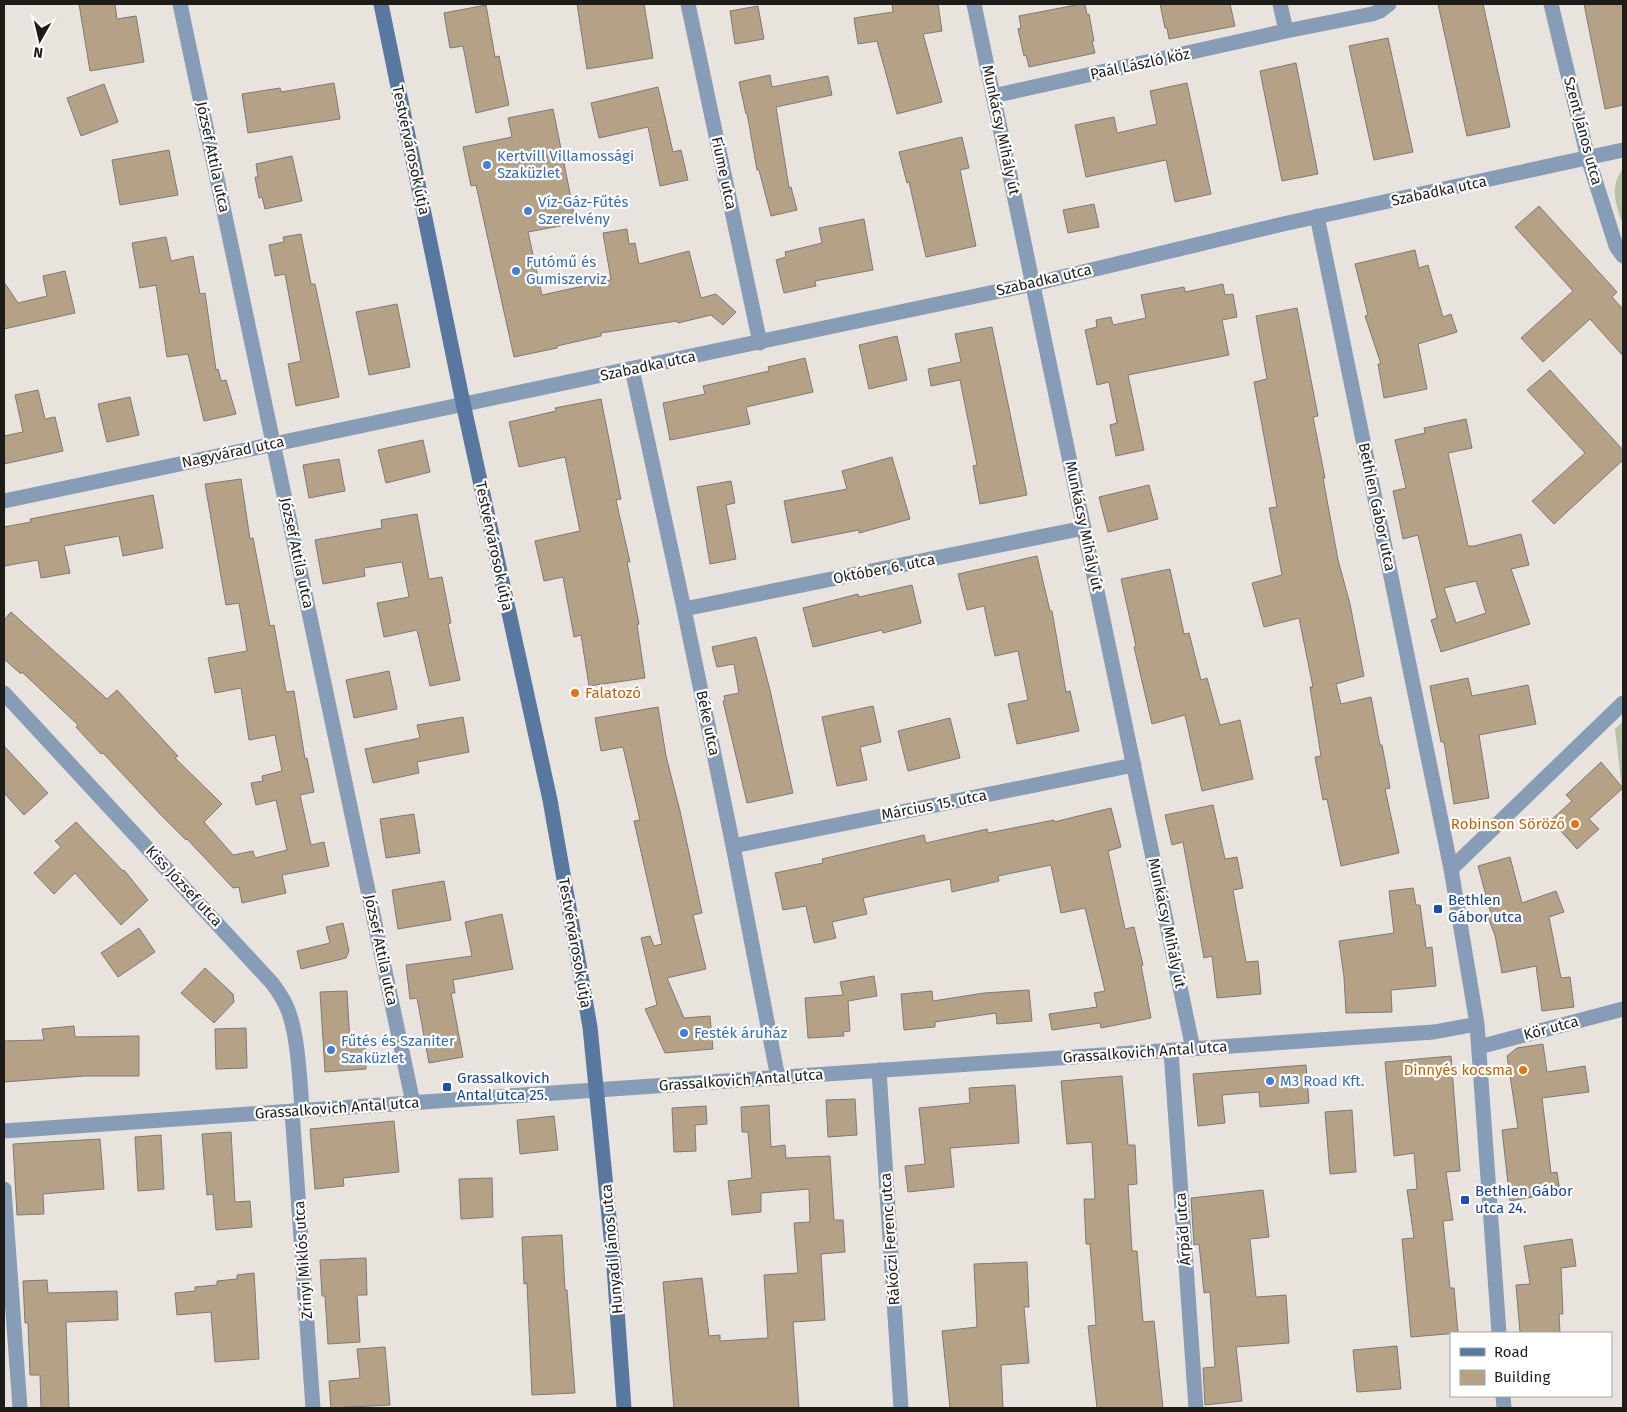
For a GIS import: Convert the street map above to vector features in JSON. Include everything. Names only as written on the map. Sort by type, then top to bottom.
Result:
[{"type":"street","name":"József Attila utca","points":[[180,4],[413,1103]]},
{"type":"street","name":"Testvérvárosok útja","points":[[381,4],[463,403],[550,800],[590,1027],[597,1091]]},
{"type":"street","name":"Fiume utca","points":[[688,4],[760,342]]},
{"type":"street","name":"Munkácsy Mihály út","points":[[974,4],[1193,1049]]},
{"type":"street","points":[[1280,4],[1286,31]]},
{"type":"street","name":"Paál László köz","points":[[993,96],[1286,31],[1372,14],[1389,4]]},
{"type":"street","name":"Szent János utca","points":[[1551,4],[1588,158],[1616,246],[1623,256]]},
{"type":"street","name":"Szabadka utca","points":[[463,403],[1033,284],[1317,216],[1623,150]]},
{"type":"street","name":"Bethlen Gábor utca","points":[[1317,216],[1451,869],[1477,1024],[1499,1332]]},
{"type":"street","name":"Béke utca","points":[[632,369],[733,846],[778,1078]]},
{"type":"street","name":"Nagyvárad utca","points":[[4,501],[463,403]]},
{"type":"street","name":"Október 6. utca","points":[[684,609],[1084,528]]},
{"type":"street","name":"Kiss József utca","points":[[4,693],[272,983],[283,999],[292,1026],[300,1080],[297,1111]]},
{"type":"street","points":[[1451,869],[1623,703]]},
{"type":"street","name":"Március 15. utca","points":[[733,846],[1134,765]]},
{"type":"street","name":"Kör utca","points":[[1479,1047],[1623,1009]]},
{"type":"street","name":"Grassalkovich Antal utca","points":[[4,1131],[1434,1032],[1477,1024]]},
{"type":"street","name":"Árpád utca","points":[[1171,1050],[1196,1408]]},
{"type":"street","name":"Rákóczi Ferenc utca","points":[[879,1070],[901,1408]]},
{"type":"street","name":"Hunyadi János utca","points":[[597,1091],[614,1267],[624,1408]]},
{"type":"street","name":"Zrínyi Miklós utca","points":[[297,1111],[313,1408]]},
{"type":"street","points":[[4,1189],[20,1408]]},
{"type":"green space","points":[[1623,169],[1623,225],[1616,203],[1615,189],[1616,182]]},
{"type":"green space","points":[[1623,722],[1623,799],[1615,729]]},
{"type":"building","points":[[79,4],[115,4],[117,19],[136,16],[144,62],[90,71]]},
{"type":"building","points":[[577,4],[644,4],[653,58],[587,69]]},
{"type":"building","points":[[892,4],[938,4],[942,31],[923,34],[942,102],[897,114],[877,41],[858,44],[854,18],[893,12]]},
{"type":"building","points":[[1085,4],[1087,15],[1089,14],[1095,53],[1029,67],[1026,55],[1024,56],[1018,29],[1021,28],[1019,16]]},
{"type":"building","points":[[1160,4],[1230,4],[1235,26],[1169,39]]},
{"type":"building","points":[[1438,4],[1483,4],[1510,127],[1467,136]]},
{"type":"building","points":[[1584,4],[1623,4],[1623,105],[1605,109]]},
{"type":"building","points":[[486,5],[495,57],[499,56],[509,105],[476,113],[463,46],[450,48],[444,13]]},
{"type":"building","points":[[758,6],[764,39],[735,44],[730,11]]},
{"type":"building","points":[[1388,38],[1413,152],[1374,160],[1349,46]]},
{"type":"building","points":[[1296,63],[1318,174],[1282,181],[1260,71]]},
{"type":"building","points":[[770,75],[772,87],[828,76],[832,95],[776,107],[789,188],[791,187],[797,210],[771,216],[759,170],[757,170],[747,113],[739,82]]},
{"type":"building","points":[[334,83],[340,119],[248,133],[242,94],[280,88],[281,92]]},
{"type":"building","points":[[1187,83],[1211,194],[1175,202],[1166,160],[1086,177],[1075,125],[1114,117],[1117,133],[1157,124],[1150,91]]},
{"type":"building","points":[[104,84],[118,122],[81,136],[67,98]]},
{"type":"building","points":[[658,87],[673,152],[681,150],[688,180],[660,186],[648,127],[599,138],[591,103]]},
{"type":"building","points":[[553,109],[576,223],[528,232],[542,295],[611,280],[603,233],[627,229],[629,244],[635,243],[639,264],[689,251],[701,298],[716,294],[736,312],[723,325],[711,315],[678,323],[677,321],[601,333],[601,336],[514,357],[476,185],[471,186],[463,147],[512,137],[508,118]]},
{"type":"building","points":[[962,137],[969,168],[960,170],[976,246],[926,257],[909,182],[907,183],[899,152]]},
{"type":"building","points":[[169,150],[178,195],[120,205],[112,160]]},
{"type":"building","points":[[292,156],[302,201],[265,209],[262,197],[259,198],[255,177],[258,177],[256,164]]},
{"type":"building","points":[[1094,204],[1099,227],[1068,233],[1063,210]]},
{"type":"building","points":[[1539,206],[1617,292],[1612,297],[1623,309],[1623,356],[1590,319],[1543,362],[1521,338],[1573,291],[1515,227]]},
{"type":"building","points":[[864,219],[873,270],[815,281],[816,286],[784,293],[776,260],[786,257],[785,252],[822,243],[819,228]]},
{"type":"building","points":[[301,234],[311,284],[315,284],[339,397],[296,406],[288,364],[301,361],[285,274],[275,276],[269,245],[284,242],[283,237]]},
{"type":"building","points":[[166,237],[171,261],[193,256],[200,294],[205,293],[216,370],[218,369],[221,381],[226,380],[236,414],[204,421],[188,354],[167,357],[156,285],[140,288],[132,243]]},
{"type":"building","points":[[1415,250],[1419,268],[1428,265],[1443,317],[1451,314],[1457,332],[1418,344],[1427,389],[1384,398],[1378,364],[1381,364],[1365,316],[1368,315],[1355,264]]},
{"type":"building","points":[[65,271],[75,313],[4,329],[4,282],[18,303],[47,296],[43,276]]},
{"type":"building","points":[[1223,284],[1225,295],[1233,294],[1237,317],[1222,320],[1229,355],[1128,375],[1144,450],[1116,456],[1110,425],[1117,423],[1109,382],[1097,385],[1085,330],[1097,327],[1096,320],[1111,317],[1113,325],[1146,318],[1141,295],[1184,287],[1185,292]]},
{"type":"building","points":[[397,304],[410,367],[369,375],[356,312]]},
{"type":"building","points":[[1297,308],[1318,416],[1313,417],[1325,478],[1323,478],[1338,560],[1350,604],[1364,676],[1336,684],[1341,704],[1371,697],[1390,788],[1385,789],[1399,853],[1341,866],[1327,799],[1323,800],[1315,757],[1321,756],[1310,687],[1313,687],[1299,618],[1264,627],[1252,583],[1282,575],[1269,508],[1277,507],[1254,382],[1267,379],[1256,316]]},
{"type":"building","points":[[992,327],[1027,495],[980,504],[973,466],[977,465],[960,380],[931,386],[928,369],[961,362],[955,334]]},
{"type":"building","points":[[897,336],[907,380],[869,389],[859,345]]},
{"type":"building","points":[[805,358],[813,392],[746,407],[750,424],[670,440],[663,403],[705,394],[703,386],[769,371],[768,367]]},
{"type":"building","points":[[1550,370],[1623,450],[1623,460],[1554,524],[1532,501],[1585,453],[1527,390]]},
{"type":"building","points":[[38,390],[45,419],[55,417],[63,451],[4,464],[4,436],[23,432],[15,395]]},
{"type":"building","points":[[130,397],[139,435],[107,442],[98,404]]},
{"type":"building","points":[[601,399],[621,499],[616,500],[630,562],[627,562],[639,624],[637,625],[645,678],[589,686],[581,635],[574,637],[563,577],[544,581],[535,541],[580,531],[565,457],[519,467],[509,422],[556,411],[555,408]]},
{"type":"building","points":[[1466,419],[1472,448],[1448,453],[1468,546],[1521,534],[1529,565],[1511,569],[1530,624],[1441,652],[1431,620],[1437,618],[1418,535],[1403,539],[1393,491],[1406,488],[1395,440],[1425,433],[1424,428]],"holes":[[[1476,581],[1486,613],[1456,623],[1444,588]]]},
{"type":"building","points":[[423,440],[430,472],[386,483],[378,450]]},
{"type":"building","points":[[892,457],[910,519],[859,533],[859,530],[792,543],[784,501],[847,489],[842,471]]},
{"type":"building","points":[[339,459],[345,491],[309,498],[303,465]]},
{"type":"building","points":[[241,479],[250,539],[253,538],[270,626],[274,625],[286,692],[294,691],[305,759],[307,758],[314,792],[300,795],[311,845],[324,842],[329,866],[282,875],[286,893],[242,903],[239,887],[233,888],[103,753],[101,754],[76,727],[78,725],[22,672],[21,674],[4,659],[4,620],[11,612],[107,699],[117,690],[178,756],[175,758],[222,804],[204,822],[233,855],[253,851],[255,858],[287,850],[276,800],[256,805],[251,783],[263,781],[262,776],[282,771],[275,735],[249,740],[241,688],[215,693],[208,658],[247,651],[239,603],[226,605],[205,484]]},
{"type":"building","points":[[731,481],[735,503],[726,505],[736,559],[710,564],[697,487]]},
{"type":"building","points":[[1149,485],[1158,519],[1108,532],[1099,497]]},
{"type":"building","points":[[153,495],[163,548],[123,556],[119,536],[64,546],[70,573],[41,578],[38,560],[4,566],[4,527],[31,522],[30,519]]},
{"type":"building","points":[[417,514],[429,579],[442,577],[451,623],[448,624],[460,680],[430,686],[417,630],[384,637],[377,603],[409,597],[402,562],[364,568],[365,576],[323,584],[315,540],[382,528],[381,520]]},
{"type":"building","points":[[1037,556],[1050,611],[1052,611],[1066,692],[1070,691],[1079,731],[1017,744],[1008,704],[1028,700],[1018,651],[995,656],[984,606],[967,610],[958,574]]},
{"type":"building","points":[[1170,569],[1184,634],[1189,633],[1201,680],[1207,678],[1220,725],[1240,720],[1253,779],[1202,791],[1185,715],[1152,724],[1134,647],[1136,646],[1121,579]]},
{"type":"building","points":[[912,585],[921,623],[883,633],[882,630],[813,647],[803,608],[858,594],[859,597]]},
{"type":"building","points":[[756,637],[793,793],[747,803],[723,701],[725,701],[724,696],[739,693],[734,664],[717,667],[712,647]]},
{"type":"building","points":[[389,671],[397,709],[354,718],[346,680]]},
{"type":"building","points":[[1468,678],[1472,696],[1528,685],[1536,724],[1479,735],[1489,798],[1454,804],[1444,742],[1441,742],[1430,686]]},
{"type":"building","points":[[873,706],[881,742],[860,747],[867,780],[837,786],[822,717]]},
{"type":"building","points":[[658,707],[666,756],[702,913],[693,915],[706,969],[667,978],[684,1018],[710,1016],[713,1049],[665,1053],[645,1009],[657,1005],[641,938],[650,936],[654,946],[662,944],[634,821],[640,820],[623,747],[601,751],[595,718]]},
{"type":"building","points":[[463,717],[469,752],[417,762],[419,773],[373,783],[365,749],[420,738],[417,725]]},
{"type":"building","points":[[950,718],[960,758],[908,771],[898,731]]},
{"type":"building","points":[[4,746],[48,793],[24,815],[4,793]]},
{"type":"building","points":[[1601,762],[1623,788],[1589,819],[1599,829],[1577,849],[1551,820],[1572,801],[1566,795]]},
{"type":"building","points":[[1213,805],[1225,859],[1237,857],[1243,888],[1233,890],[1246,962],[1258,961],[1261,994],[1217,998],[1212,956],[1204,958],[1183,842],[1172,845],[1165,815]]},
{"type":"building","points":[[1111,808],[1121,847],[1108,851],[1125,929],[1134,927],[1143,965],[1141,965],[1151,1018],[1101,1028],[1100,1023],[1052,1030],[1049,1014],[1097,1007],[1094,993],[1105,991],[1085,908],[1061,913],[1051,865],[998,876],[999,881],[952,892],[950,879],[863,898],[867,914],[832,922],[836,938],[814,943],[806,906],[783,910],[775,873],[823,863],[822,859],[924,835],[926,843],[987,829],[988,833],[1054,820],[1054,822]]},
{"type":"building","points":[[414,814],[420,853],[386,858],[380,819]]},
{"type":"building","points":[[76,822],[124,870],[148,900],[121,925],[75,873],[54,894],[34,873],[61,847],[55,841]]},
{"type":"building","points":[[1510,857],[1522,903],[1556,891],[1564,912],[1549,917],[1561,978],[1570,977],[1574,1007],[1542,1011],[1536,966],[1502,973],[1495,935],[1487,915],[1491,914],[1478,866]]},
{"type":"building","points":[[444,881],[451,920],[398,929],[392,890]]},
{"type":"building","points":[[1413,888],[1416,905],[1420,905],[1426,948],[1432,947],[1436,986],[1391,990],[1392,1012],[1346,1013],[1339,941],[1394,933],[1389,891]]},
{"type":"building","points":[[502,914],[513,969],[453,980],[455,993],[451,993],[463,1057],[429,1063],[417,998],[410,999],[406,965],[472,956],[465,922]]},
{"type":"building","points":[[343,923],[349,951],[346,958],[301,969],[297,951],[330,943],[326,927]]},
{"type":"building","points":[[139,928],[155,952],[118,977],[101,953]]},
{"type":"building","points":[[205,968],[233,994],[234,1002],[214,1023],[181,993]]},
{"type":"building","points":[[874,976],[877,996],[848,1001],[850,1031],[843,1032],[844,1036],[808,1038],[805,998],[843,995],[840,982]]},
{"type":"building","points":[[1029,990],[1032,1021],[997,1024],[996,1013],[935,1022],[935,1027],[904,1030],[901,994],[932,991],[933,1001],[984,993]]},
{"type":"building","points":[[347,991],[350,1043],[365,1042],[366,1069],[325,1072],[320,992]]},
{"type":"building","points":[[74,1026],[75,1037],[139,1036],[139,1076],[85,1076],[4,1082],[4,1041],[44,1040],[42,1029]]},
{"type":"building","points":[[246,1028],[247,1068],[216,1069],[215,1029]]},
{"type":"building","points":[[1543,1044],[1547,1072],[1585,1066],[1589,1092],[1542,1098],[1551,1173],[1557,1172],[1560,1192],[1510,1201],[1502,1130],[1518,1128],[1507,1056],[1517,1048]]},
{"type":"building","points":[[1451,1056],[1460,1171],[1446,1172],[1453,1220],[1443,1221],[1450,1288],[1454,1288],[1458,1332],[1411,1337],[1402,1239],[1414,1238],[1407,1190],[1417,1189],[1414,1153],[1394,1156],[1385,1062]]},
{"type":"building","points":[[1306,1065],[1309,1103],[1260,1107],[1259,1092],[1222,1095],[1225,1123],[1198,1126],[1193,1074]]},
{"type":"building","points":[[1122,1076],[1128,1145],[1135,1145],[1137,1184],[1128,1185],[1132,1251],[1137,1251],[1143,1322],[1154,1321],[1163,1408],[1097,1408],[1088,1326],[1096,1325],[1090,1244],[1086,1244],[1084,1199],[1095,1199],[1092,1142],[1067,1144],[1061,1081]]},
{"type":"building","points":[[1015,1085],[1019,1143],[950,1148],[954,1187],[908,1192],[905,1166],[925,1164],[919,1108],[970,1103],[969,1088]]},
{"type":"building","points":[[855,1099],[857,1135],[828,1137],[826,1100]]},
{"type":"building","points":[[769,1105],[771,1147],[785,1145],[786,1158],[830,1156],[834,1220],[843,1220],[845,1252],[821,1254],[825,1320],[793,1322],[799,1408],[674,1408],[663,1282],[702,1278],[709,1336],[720,1335],[720,1341],[768,1338],[764,1275],[798,1273],[794,1223],[810,1222],[809,1189],[761,1193],[761,1212],[732,1215],[728,1181],[752,1178],[748,1132],[742,1132],[741,1107]]},
{"type":"building","points":[[706,1106],[707,1124],[695,1125],[696,1151],[674,1152],[672,1108]]},
{"type":"building","points":[[1352,1110],[1356,1172],[1330,1174],[1325,1112]]},
{"type":"building","points":[[554,1116],[558,1150],[520,1154],[517,1120]]},
{"type":"building","points":[[394,1121],[399,1172],[343,1178],[344,1186],[315,1189],[310,1129]]},
{"type":"building","points":[[231,1132],[235,1202],[250,1201],[252,1227],[216,1230],[213,1194],[207,1195],[202,1134]]},
{"type":"building","points":[[161,1135],[164,1189],[138,1191],[135,1137]]},
{"type":"building","points":[[100,1139],[104,1189],[43,1194],[44,1214],[17,1215],[13,1144]]},
{"type":"building","points":[[492,1178],[493,1217],[461,1219],[459,1179]]},
{"type":"building","points":[[1263,1190],[1269,1237],[1250,1239],[1256,1297],[1286,1295],[1289,1343],[1236,1347],[1242,1401],[1205,1405],[1203,1368],[1215,1367],[1210,1292],[1204,1293],[1199,1244],[1194,1245],[1191,1198]]},
{"type":"building","points":[[562,1235],[565,1290],[567,1290],[575,1393],[532,1395],[527,1283],[524,1284],[522,1237]]},
{"type":"building","points":[[1572,1239],[1576,1266],[1561,1268],[1563,1314],[1559,1314],[1560,1332],[1520,1332],[1516,1285],[1530,1284],[1524,1246]]},
{"type":"building","points":[[366,1258],[367,1295],[357,1295],[360,1342],[328,1344],[325,1296],[322,1296],[320,1260]]},
{"type":"building","points":[[1027,1262],[1029,1307],[1024,1307],[1029,1363],[1001,1365],[1003,1408],[950,1408],[942,1331],[977,1327],[974,1264]]},
{"type":"building","points":[[254,1273],[259,1359],[215,1362],[211,1312],[177,1315],[175,1293],[195,1291],[195,1287],[217,1285],[217,1281],[237,1279],[237,1275]]},
{"type":"building","points":[[47,1280],[48,1293],[117,1291],[118,1320],[66,1322],[69,1408],[41,1408],[40,1375],[30,1375],[28,1323],[25,1323],[23,1281]]},
{"type":"building","points":[[1397,1346],[1401,1389],[1357,1392],[1353,1350]]},
{"type":"building","points":[[385,1347],[390,1405],[331,1408],[329,1381],[360,1378],[357,1349]]},
{"type":"place","name":"Kertvill Villamossági Szaküzlet","points":[[487,165]]},
{"type":"place","name":"Víz-Gáz-Fűtés Szerelvény","points":[[528,211]]},
{"type":"place","name":"Futómű és Gumiszerviz","points":[[516,271]]},
{"type":"place","name":"Falatozó","points":[[575,693]]},
{"type":"place","name":"Robinson Söröző","points":[[1575,824]]},
{"type":"place","name":"Bethlen Gábor utca","points":[[1438,909]]},
{"type":"place","name":"Festék áruház","points":[[684,1033]]},
{"type":"place","name":"Fűtés és Szaniter Szaküzlet","points":[[331,1050]]},
{"type":"place","name":"Dinnyés kocsma","points":[[1523,1070]]},
{"type":"place","name":"M3 Road Kft.","points":[[1270,1081]]},
{"type":"place","name":"Grassalkovich Antal utca 25.","points":[[447,1087]]},
{"type":"place","name":"Bethlen Gábor utca 24.","points":[[1465,1200]]}]
